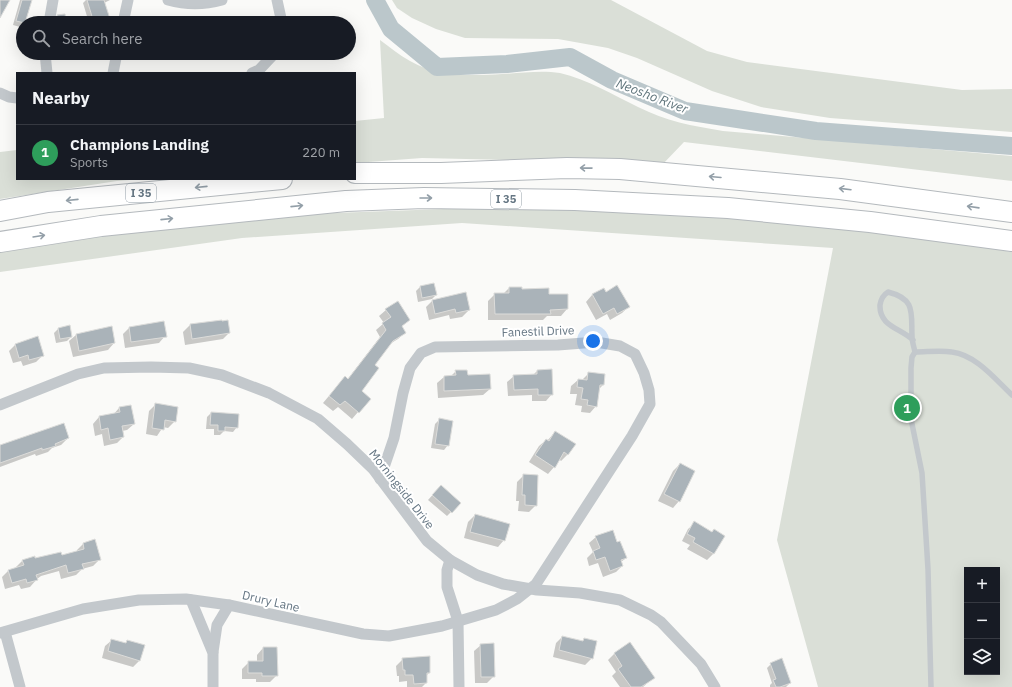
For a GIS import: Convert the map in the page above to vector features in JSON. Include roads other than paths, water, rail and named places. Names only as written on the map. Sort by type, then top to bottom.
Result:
[{"type":"highway","points":[[356,173],[441,173],[567,168],[620,169],[840,189],[1012,212]]},
{"type":"highway","name":"I 35","points":[[0,211],[48,202],[272,180]]},
{"type":"highway","name":"I 35","points":[[0,242],[101,226],[346,202],[424,198],[575,200],[728,208],[870,222],[1012,241]]},
{"type":"street","points":[[50,16],[52,0]]},
{"type":"street","points":[[125,16],[128,0]]},
{"type":"street","points":[[168,0],[188,4],[211,3],[222,0]]},
{"type":"street","points":[[277,0],[280,16]]},
{"type":"street","points":[[46,60],[47,72]]},
{"type":"street","points":[[113,72],[116,60]]},
{"type":"street","points":[[254,72],[259,70],[268,60]]},
{"type":"street","points":[[0,93],[9,97],[16,98]]},
{"type":"street","name":"Fanestil Drive","points":[[380,479],[394,438],[403,393],[410,368],[421,353],[435,347],[558,345],[596,342],[620,346],[635,354],[644,373],[649,390],[650,404],[632,436],[536,584],[529,589]]},
{"type":"street","name":"Morningside Drive","points":[[0,405],[78,374],[104,368],[189,368],[222,375],[270,393],[318,419],[347,444],[373,469],[426,541],[450,560],[477,575],[503,584],[529,589],[620,600],[651,615],[661,622],[701,664],[715,687]]},
{"type":"street","points":[[450,560],[447,570],[447,587],[458,621],[459,687]]},
{"type":"street","name":"Drury Lane","points":[[2,632],[83,609],[139,600],[186,599],[229,604],[364,634],[389,636],[442,626],[496,610],[517,599],[529,589]]},
{"type":"street","points":[[191,600],[213,653]]},
{"type":"street","points":[[213,687],[213,653],[217,625],[229,604]]},
{"type":"street","points":[[2,632],[20,687]]},
{"type":"lane","points":[[913,340],[907,334],[890,325],[883,319],[880,313],[881,300],[884,294],[888,292],[895,294],[906,300],[912,309],[915,352],[912,357],[911,368],[911,419],[922,473],[928,569],[931,687]]},
{"type":"lane","points":[[915,352],[952,352],[966,355],[982,367],[1012,395]]},
{"type":"waterway","name":"Neosho River","points":[[375,0],[391,29],[437,67],[507,64],[570,57],[612,80],[685,111],[816,131],[1012,146]]},
{"type":"place","name":"Champions Landing","points":[[907,408]]}]
